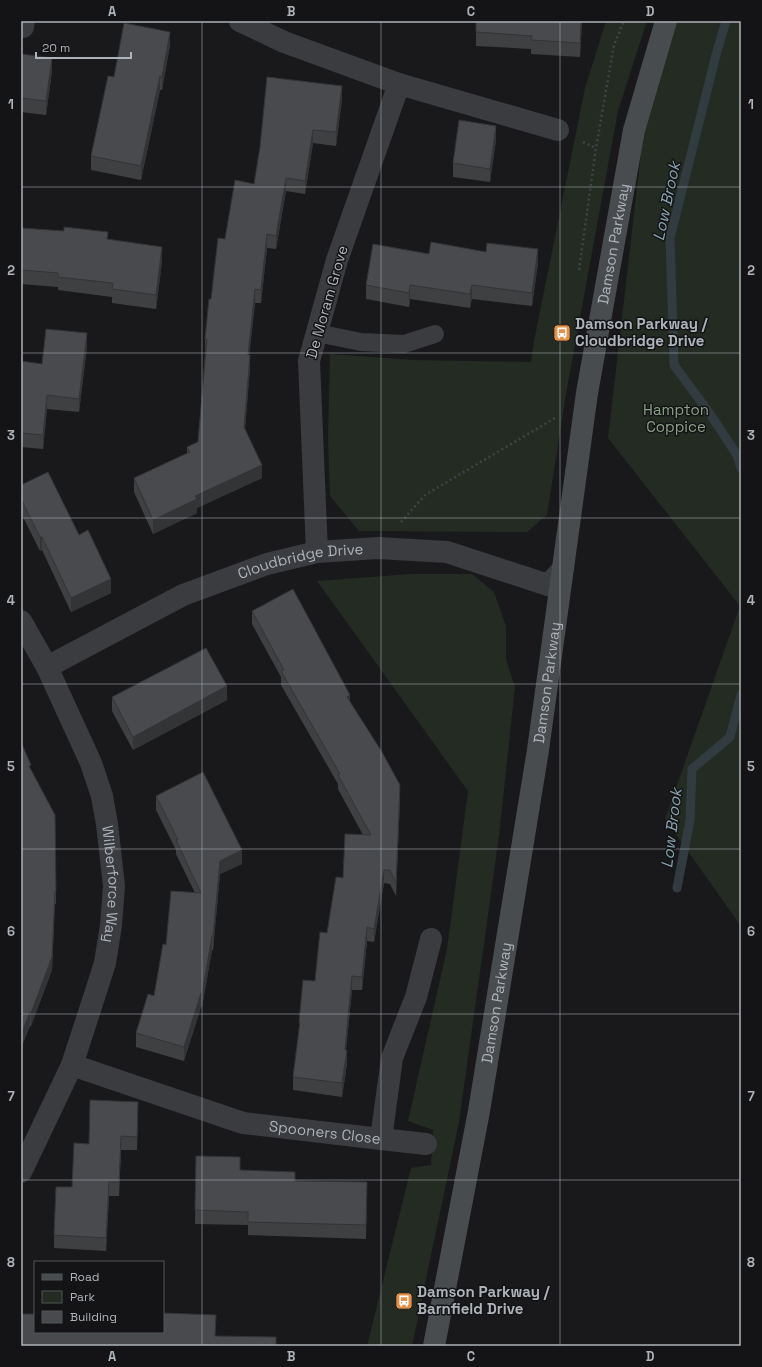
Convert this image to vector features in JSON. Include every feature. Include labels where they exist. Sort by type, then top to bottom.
[{"type":"street","points":[[240,21],[284,42],[399,84],[558,130]]},
{"type":"street","name":"Damson Parkway","points":[[434,1346],[479,1111],[538,750],[587,393],[634,130],[666,21]]},
{"type":"street","name":"De Moram Grove","points":[[317,552],[309,361],[337,260],[399,84]]},
{"type":"street","name":"Cloudbridge Drive","points":[[47,667],[183,594],[267,564],[317,552],[378,548],[447,552],[548,585],[563,569]]},
{"type":"street","name":"Wilberforce Way","points":[[21,621],[47,667],[91,763],[102,796],[107,824],[114,886],[111,925],[105,963],[72,1065],[21,1172]]},
{"type":"street","name":"Spooners Close","points":[[72,1065],[243,1123],[381,1139],[392,1058],[416,997],[431,940]]},
{"type":"street","points":[[381,1139],[426,1144]]},
{"type":"lane","points":[[317,333],[362,342],[404,344],[435,334]]},
{"type":"path","points":[[378,548],[425,495],[558,416],[587,393]]},
{"type":"green space","points":[[606,21],[647,21],[618,111],[566,394],[547,515],[527,532],[359,531],[330,496],[328,439],[330,354],[413,360],[531,362],[585,88]]},
{"type":"green space","name":"Hampton Coppice","points":[[675,21],[741,21],[741,926],[665,819],[740,606],[608,438],[643,136]]},
{"type":"green space","points":[[411,574],[472,574],[494,592],[506,626],[506,659],[515,687],[499,836],[459,1122],[412,1346],[367,1346],[411,1168],[431,1165],[433,1130],[408,1121],[447,949],[468,791],[317,581]]},
{"type":"building","points":[[476,21],[581,21],[580,43],[531,40],[532,36],[476,32]]},
{"type":"building","points":[[124,23],[170,32],[162,77],[160,76],[141,166],[91,156],[108,76],[114,77]]},
{"type":"building","points":[[21,54],[52,58],[46,101],[21,98]]},
{"type":"building","points":[[267,77],[342,86],[336,132],[313,130],[305,181],[286,178],[276,236],[267,234],[261,290],[255,289],[248,355],[250,355],[244,427],[262,465],[195,496],[197,499],[153,520],[134,478],[190,452],[187,447],[198,442],[207,339],[205,339],[218,238],[225,239],[235,180],[254,184],[260,147]]},
{"type":"building","points":[[459,120],[496,126],[490,169],[453,163]]},
{"type":"building","points":[[64,227],[108,232],[107,239],[162,247],[156,295],[112,289],[113,283],[58,277],[58,273],[21,270],[21,228],[64,231]]},
{"type":"building","points":[[431,242],[486,252],[487,243],[538,249],[532,293],[472,285],[470,294],[410,285],[409,293],[366,285],[373,244],[429,254]]},
{"type":"building","points":[[46,329],[87,333],[79,399],[47,395],[43,435],[21,433],[21,361],[42,364]]},
{"type":"building","points":[[48,472],[79,535],[88,530],[111,579],[71,598],[42,537],[40,537],[21,499],[21,485]]},
{"type":"building","points":[[293,589],[350,695],[347,697],[382,752],[400,785],[396,883],[390,870],[384,870],[374,929],[367,927],[362,977],[352,976],[345,1050],[347,1050],[342,1083],[293,1077],[300,1022],[303,980],[315,981],[320,932],[327,933],[336,877],[343,878],[345,834],[371,835],[338,775],[340,774],[281,671],[284,670],[252,611]]},
{"type":"building","points":[[206,648],[227,686],[133,737],[112,697]]},
{"type":"building","points":[[21,742],[31,765],[29,766],[55,815],[56,891],[52,957],[21,1035]]},
{"type":"building","points":[[203,772],[242,850],[220,861],[213,936],[202,994],[201,993],[184,1047],[136,1033],[148,994],[154,996],[163,944],[166,945],[171,891],[201,893],[176,840],[178,840],[156,796]]},
{"type":"building","points":[[90,1100],[138,1102],[137,1137],[121,1136],[119,1182],[109,1182],[106,1238],[54,1235],[56,1187],[72,1187],[74,1143],[89,1144]]},
{"type":"building","points":[[196,1156],[240,1157],[240,1170],[295,1172],[295,1181],[367,1182],[366,1225],[248,1222],[248,1212],[195,1210]]},
{"type":"building","points":[[164,1313],[216,1315],[215,1336],[276,1337],[276,1346],[21,1346],[21,1314],[34,1314],[34,1333],[164,1333]]},
{"type":"waterway","name":"Low Brook","points":[[726,21],[717,51],[670,238],[674,365],[710,414],[737,455],[741,468]]},
{"type":"waterway","name":"Low Brook","points":[[677,888],[690,820],[692,769],[730,737],[741,695]]},
{"type":"place","name":"Damson Parkway / Cloudbridge Drive","points":[[562,333]]},
{"type":"place","name":"Damson Parkway / Barnfield Drive","points":[[404,1301]]}]
